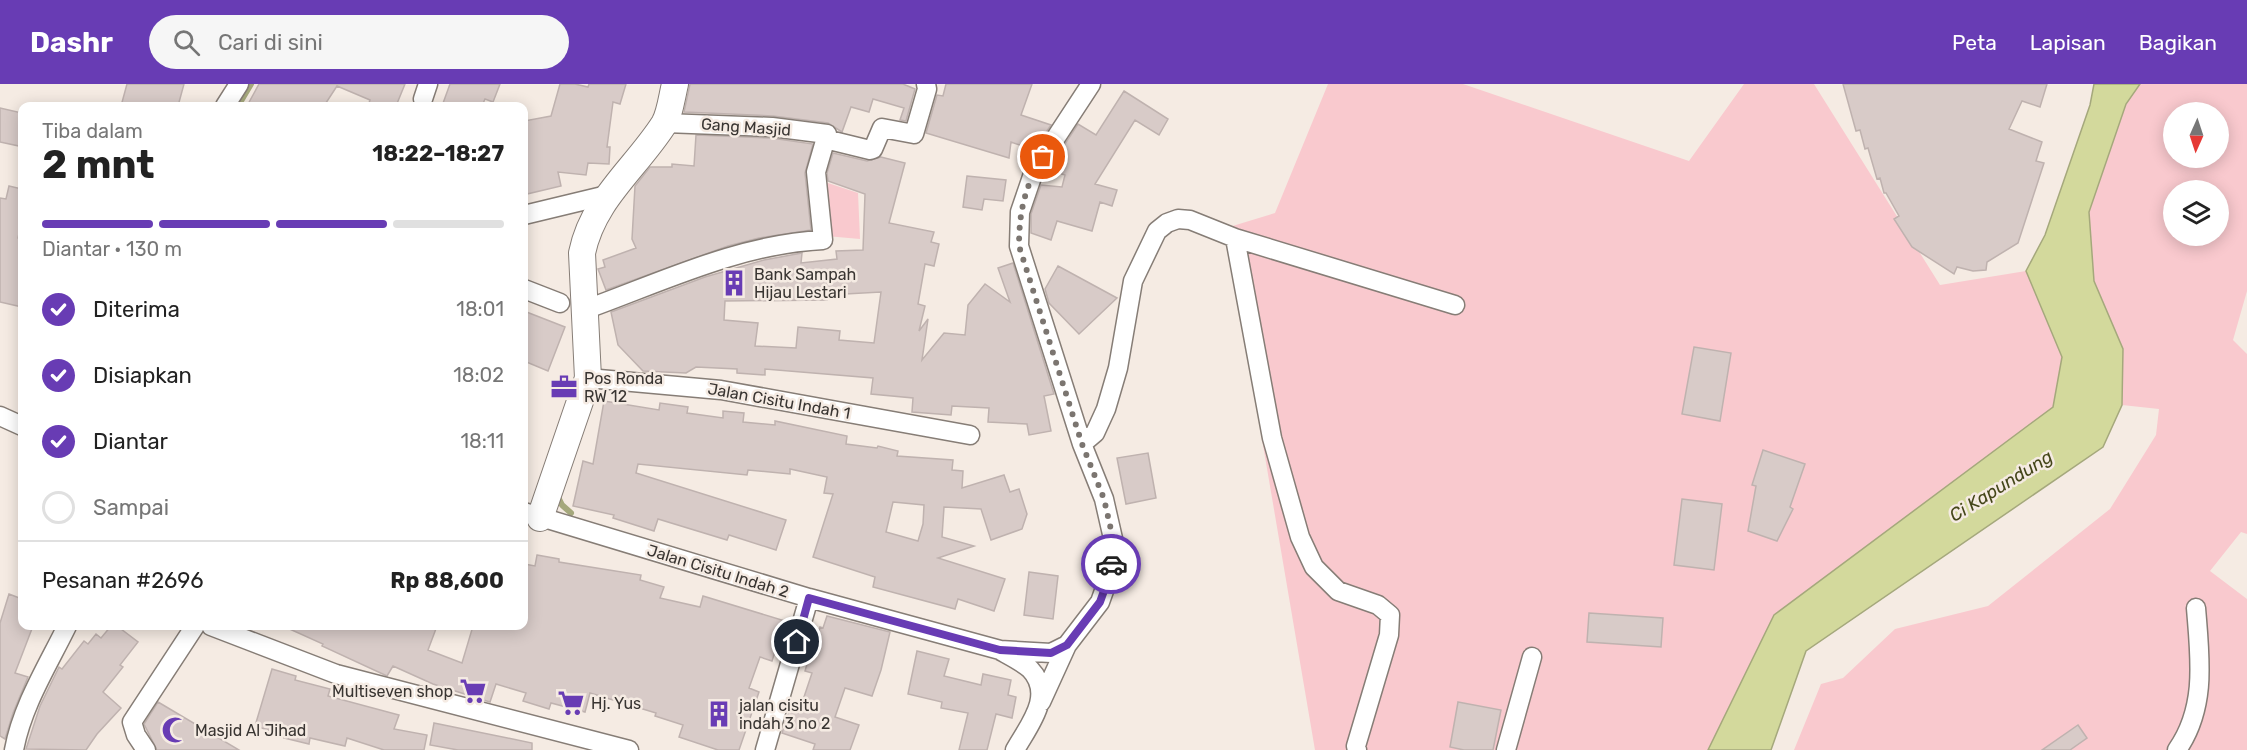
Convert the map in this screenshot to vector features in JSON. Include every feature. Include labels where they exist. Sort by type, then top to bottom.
[{"type":"street","points":[[228,102],[239,84]]},
{"type":"street","points":[[532,515],[588,378],[584,310],[584,246],[591,225],[607,195],[665,123],[675,84]]},
{"type":"street","name":"Gang Masjid","points":[[665,123],[772,127],[826,136],[870,150],[873,149],[882,128],[914,134],[927,89],[926,84]]},
{"type":"street","points":[[1015,750],[1041,702],[1067,645],[1100,602],[1110,574],[1114,543],[1104,499],[1082,444],[1019,246],[1020,212],[1034,171],[1091,84]]},
{"type":"street","points":[[584,310],[739,253],[767,246],[823,240],[816,172],[826,136]]},
{"type":"street","points":[[528,214],[607,195]]},
{"type":"street","points":[[1082,444],[1095,433],[1106,409],[1118,368],[1133,281],[1157,231],[1167,223],[1178,219],[1190,220],[1235,238],[1455,305]]},
{"type":"street","points":[[1235,238],[1272,438],[1300,537],[1314,567],[1338,591],[1378,605],[1390,615],[1389,635],[1356,746],[1357,750]]},
{"type":"street","points":[[528,291],[560,303]]},
{"type":"street","name":"Jalan Cisitu Indah 1","points":[[588,378],[721,390],[970,435]]},
{"type":"street","points":[[0,416],[18,424]]},
{"type":"street","name":"Jalan Cisitu Indah 2","points":[[532,515],[809,598],[1000,650]]},
{"type":"street","points":[[765,750],[809,598]]},
{"type":"street","points":[[2177,750],[2196,712],[2200,657],[2196,608]]},
{"type":"street","points":[[14,750],[23,716],[65,630]]},
{"type":"street","points":[[146,750],[136,735],[132,722],[192,630]]},
{"type":"street","points":[[221,630],[336,674],[629,750]]},
{"type":"street","points":[[1000,650],[1051,653],[1067,645]]},
{"type":"street","points":[[1000,650],[1030,669],[1041,686],[1041,702]]},
{"type":"street","points":[[1506,750],[1532,657]]},
{"type":"shaded area","points":[[1328,84],[1463,84],[1689,161],[1744,84],[1814,84],[1940,285],[2026,271],[2062,357],[2054,407],[1774,615],[1708,750],[1315,750],[1226,228],[1275,213]]},
{"type":"shaded area","points":[[2140,84],[2247,84],[2247,291],[2233,340],[2247,354],[2247,534],[2241,532],[2210,571],[2247,599],[2247,750],[1794,750],[1821,684],[1843,678],[1895,629],[1988,606],[2110,509],[2156,435],[2159,409],[2122,405],[2123,349],[2094,281],[2089,212],[2126,104]]},
{"type":"shaded area","points":[[819,180],[858,193],[860,239],[826,236]]},
{"type":"water","name":"Ci Kapundung","points":[[2094,84],[2140,84],[2126,104],[2089,212],[2094,281],[2123,349],[2122,405],[2103,447],[1806,651],[1771,750],[1708,750],[1774,615],[2053,407],[2062,357],[2026,271],[2045,235],[2090,105]]},
{"type":"building","points":[[127,84],[184,84],[179,102],[122,102]]},
{"type":"building","points":[[259,84],[405,84],[398,102],[369,102],[370,100],[337,86],[327,102],[249,102]]},
{"type":"building","points":[[450,84],[500,84],[493,102],[485,99],[484,102],[443,102]]},
{"type":"building","points":[[560,84],[588,87],[589,84],[626,84],[620,104],[613,102],[607,147],[610,147],[609,164],[588,163],[586,175],[558,172],[561,186],[528,194],[528,120],[551,116]]},
{"type":"building","points":[[690,84],[903,84],[915,89],[906,121],[900,120],[904,108],[873,99],[869,112],[851,107],[842,132],[828,123],[773,116],[684,112]]},
{"type":"building","points":[[946,84],[1032,84],[1021,115],[1051,125],[1034,150],[1011,142],[1009,158],[926,133],[937,95],[943,96]]},
{"type":"building","points":[[1843,84],[2047,84],[2040,107],[2022,101],[2009,129],[2042,142],[2036,161],[2044,163],[2018,243],[1987,262],[1986,270],[1973,271],[1957,267],[1954,274],[1912,247],[1894,219],[1899,216],[1884,193],[1880,178],[1877,179],[1860,130],[1856,131]]},
{"type":"building","points":[[1124,91],[1168,119],[1159,135],[1135,120],[1095,184],[1117,190],[1112,206],[1100,202],[1092,231],[1057,221],[1051,240],[1031,233],[1031,214],[1041,185],[1062,187],[1065,175],[1048,170],[1078,124],[1096,135]]},
{"type":"building","points":[[0,108],[18,112],[18,146],[0,142]]},
{"type":"building","points":[[696,135],[771,138],[813,144],[805,173],[811,230],[759,238],[728,246],[606,290],[598,269],[605,267],[603,260],[636,248],[632,239],[635,186],[650,167],[672,167],[672,164],[694,166]]},
{"type":"building","points":[[833,153],[867,161],[881,157],[905,163],[889,223],[934,232],[931,242],[939,244],[934,266],[925,264],[918,304],[925,306],[919,331],[928,319],[922,360],[944,333],[965,335],[968,305],[985,284],[1010,302],[998,268],[1013,263],[1054,394],[1044,396],[1051,431],[1029,435],[1027,424],[988,422],[989,408],[952,406],[951,415],[912,412],[913,398],[871,394],[873,378],[765,369],[765,375],[737,373],[737,369],[696,367],[686,373],[643,371],[618,345],[611,312],[705,277],[764,260],[802,253],[801,263],[837,259],[836,251],[863,250],[865,194],[828,181],[827,173]],"holes":[[[881,292],[874,343],[839,340],[840,331],[798,327],[796,348],[755,346],[758,323],[724,320],[725,301],[827,300],[827,295]]]},
{"type":"building","points":[[967,176],[1006,180],[1003,201],[984,199],[982,210],[963,207]]},
{"type":"building","points":[[9,186],[18,188],[18,306],[0,302],[0,198],[6,199]]},
{"type":"building","points":[[1058,266],[1117,298],[1079,334],[1049,303],[1045,289]]},
{"type":"building","points":[[528,313],[565,327],[548,371],[528,363]]},
{"type":"building","points":[[1694,347],[1731,353],[1720,421],[1682,414]]},
{"type":"building","points":[[604,401],[659,410],[660,403],[688,407],[687,413],[723,418],[723,411],[744,413],[743,422],[775,425],[775,421],[847,436],[846,444],[877,448],[878,446],[898,451],[897,456],[953,460],[952,470],[963,471],[962,488],[1004,475],[1010,492],[1019,489],[1027,514],[1022,529],[991,540],[981,509],[944,507],[942,537],[974,546],[938,558],[1005,579],[994,611],[958,599],[955,609],[873,587],[875,577],[813,557],[833,494],[824,493],[827,477],[790,469],[790,474],[748,470],[747,475],[638,464],[636,473],[786,520],[776,550],[729,535],[727,540],[658,519],[654,531],[613,518],[614,515],[573,506],[583,461],[593,464]],"holes":[[[893,502],[924,505],[923,524],[918,541],[886,532]]]},
{"type":"building","points":[[1763,450],[1805,464],[1790,507],[1793,509],[1777,541],[1748,531],[1756,486],[1752,485]]},
{"type":"building","points":[[1148,453],[1156,498],[1126,504],[1117,458]]},
{"type":"building","points":[[1682,499],[1722,504],[1714,570],[1674,565]]},
{"type":"building","points":[[537,555],[559,559],[559,562],[641,575],[640,580],[664,587],[660,598],[700,607],[703,596],[785,621],[772,661],[760,657],[749,688],[759,692],[739,750],[718,750],[679,737],[683,725],[655,716],[656,713],[590,693],[585,712],[551,703],[549,709],[523,701],[526,693],[496,684],[490,702],[433,684],[393,666],[387,676],[292,630],[436,630],[428,650],[462,663],[472,630],[528,630],[528,565],[535,566]]},
{"type":"building","points":[[1029,572],[1058,576],[1053,619],[1024,615]]},
{"type":"building","points":[[9,594],[18,597],[18,630],[31,630],[15,673],[28,677],[5,739],[0,736],[0,623]]},
{"type":"building","points":[[1589,613],[1663,618],[1661,647],[1587,642]]},
{"type":"building","points":[[827,616],[890,632],[872,696],[845,688],[835,717],[859,725],[850,750],[813,750],[815,744],[782,733],[792,703],[801,706],[812,673],[805,671],[810,654],[813,655],[820,627],[823,628]]},
{"type":"building","points":[[108,630],[122,630],[138,642],[120,665],[123,667],[103,692],[121,708],[86,750],[26,749],[40,706],[59,667],[62,669],[84,641],[88,644],[96,634],[101,638]]},
{"type":"building","points":[[917,651],[949,659],[944,676],[981,685],[983,674],[1011,680],[1008,695],[1016,697],[1012,718],[996,714],[987,750],[959,750],[968,713],[941,708],[942,702],[908,694]]},
{"type":"building","points":[[272,669],[296,676],[295,680],[330,689],[328,696],[399,715],[394,729],[427,735],[424,750],[384,750],[347,738],[345,746],[310,738],[309,744],[284,738],[285,735],[255,726]]},
{"type":"building","name":"Masjid Al Jihad","points":[[158,702],[239,750],[157,750],[144,724]]},
{"type":"building","points":[[1458,702],[1501,710],[1493,750],[1464,750],[1450,747]]},
{"type":"building","points":[[434,723],[532,743],[532,750],[458,750],[430,745]]},
{"type":"building","points":[[2078,725],[2087,738],[2070,750],[2042,750]]},
{"type":"waterway","points":[[240,102],[251,84]]},
{"type":"waterway","points":[[557,495],[562,505],[571,513]]},
{"type":"way so far","points":[[1043,157],[1034,171],[1020,212],[1019,246],[1082,444],[1104,499],[1114,543],[1111,564]]},
{"type":"place","name":"Bank Sampah Hijau Lestari","points":[[734,283]]},
{"type":"place","name":"Pos Ronda RW 12","points":[[564,387]]},
{"type":"place","name":"Multiseven shop","points":[[473,691]]},
{"type":"place","name":"Hj. Yus","points":[[571,703]]},
{"type":"place","name":"jalan cisitu indah 3 no 2","points":[[719,714]]},
{"type":"place","name":"Masjid Al Jihad","points":[[175,730]]},
{"type":"route","points":[[797,642],[809,598],[1000,650],[1051,653],[1067,645],[1100,602],[1110,574],[1111,564]]}]
